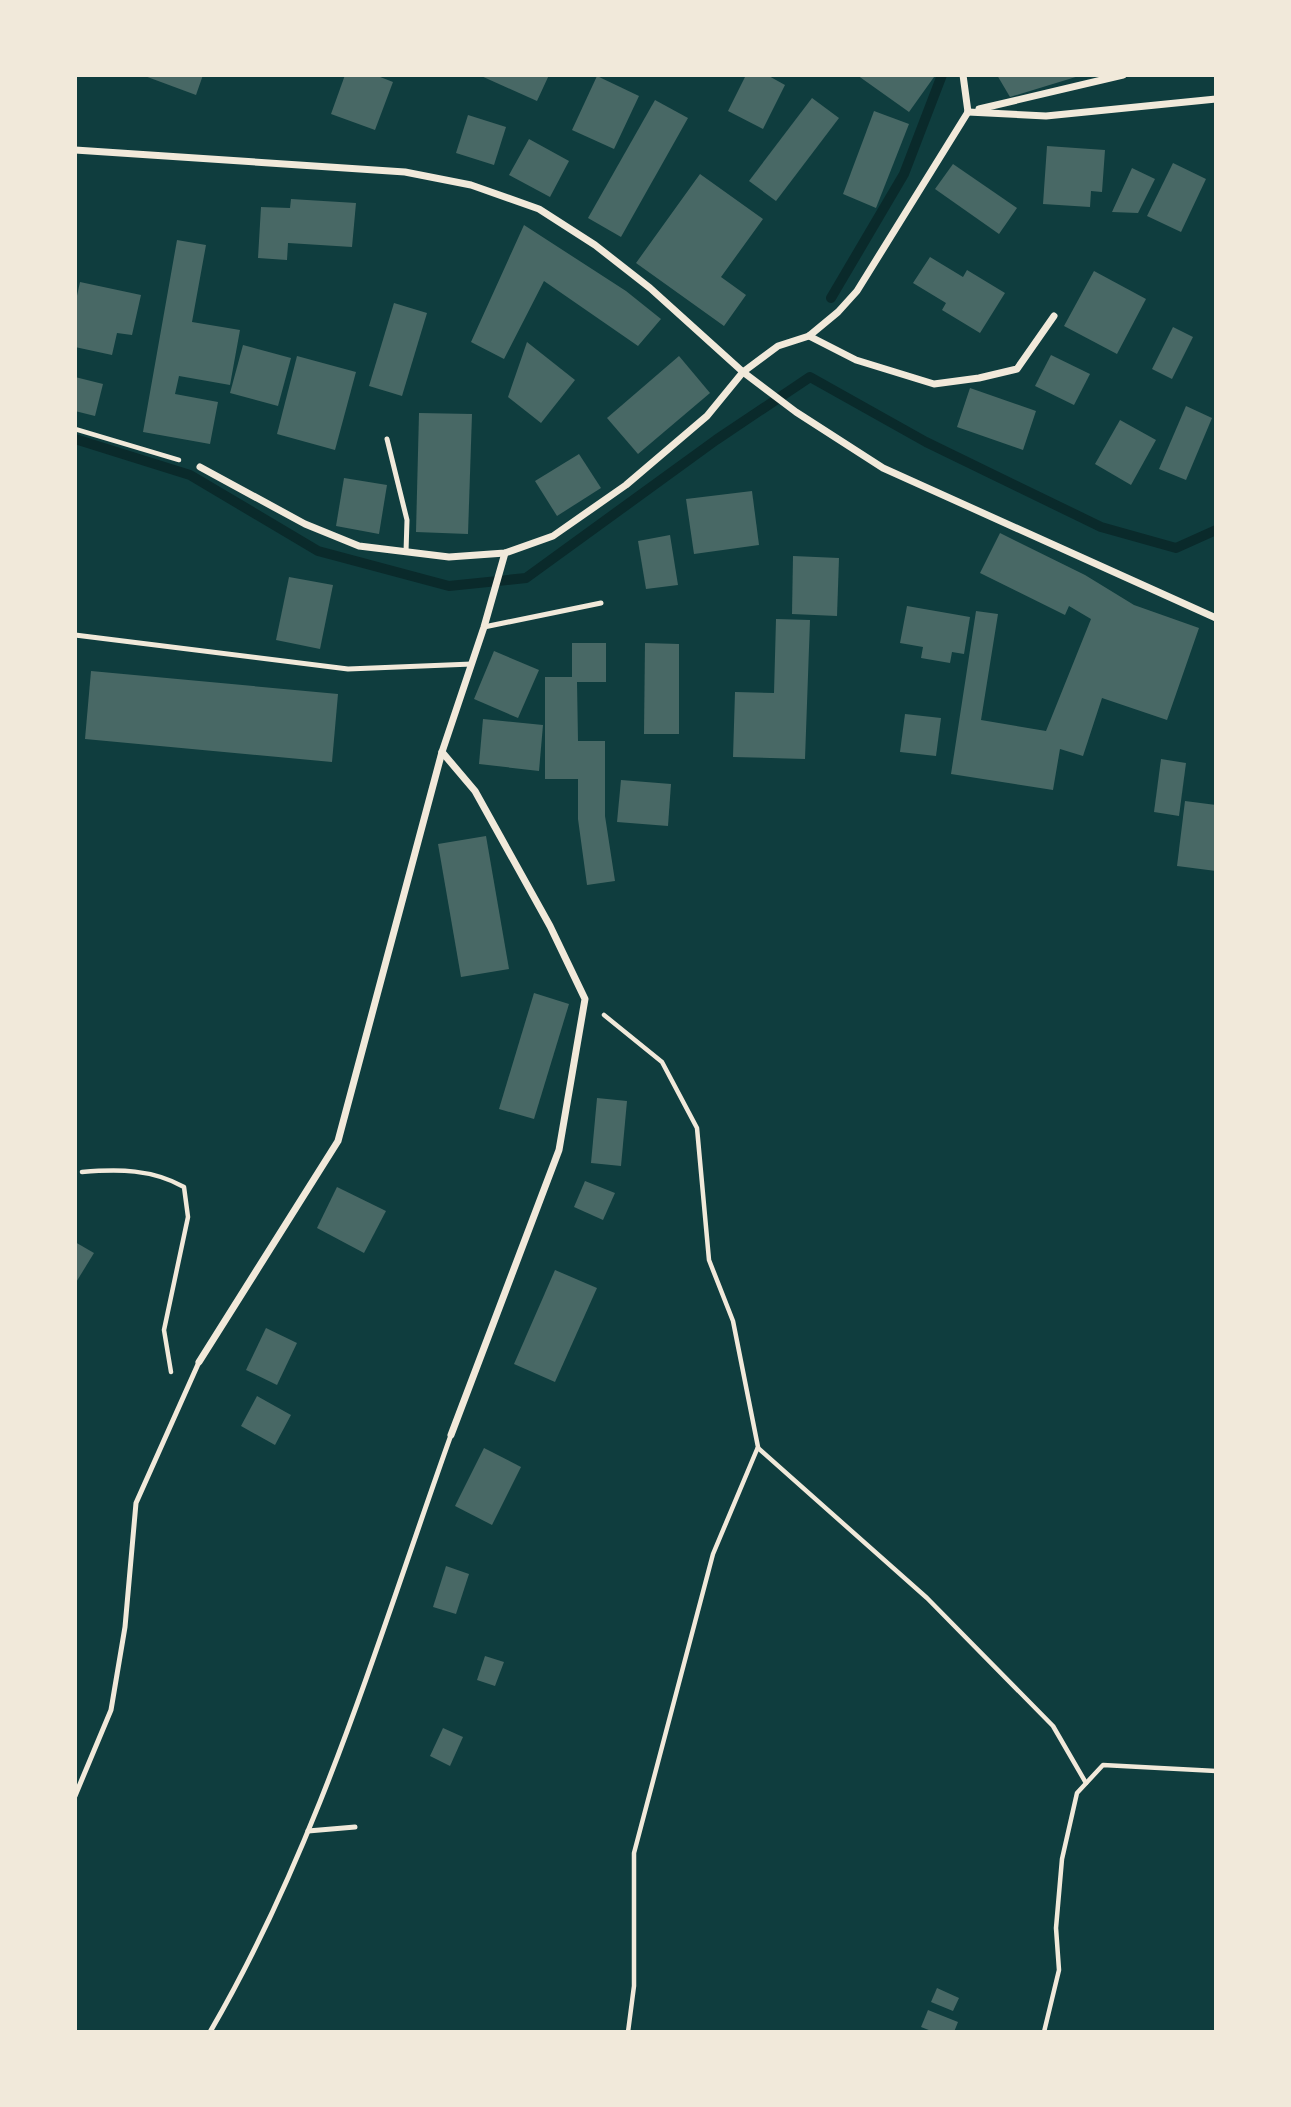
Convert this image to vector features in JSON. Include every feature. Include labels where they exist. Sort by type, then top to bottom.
[{"type":"street","points":[[200,467],[305,524],[348,542],[449,558],[505,553],[553,536],[626,485],[707,416],[743,372],[778,345],[809,336],[838,312],[857,291],[968,112],[963,75]]},
{"type":"street","points":[[968,112],[1123,75]]},
{"type":"street","points":[[968,112],[1046,116],[1216,99]]},
{"type":"street","points":[[75,150],[405,172],[471,185],[539,209],[595,245],[649,288],[766,390],[883,468],[1216,618]]},
{"type":"street","points":[[809,336],[856,360],[934,384],[1017,369],[1054,316]]},
{"type":"street","points":[[199,1362],[338,1141],[442,752],[484,627],[505,553]]},
{"type":"street","points":[[442,752],[475,791],[550,926],[585,999],[559,1150],[451,1435]]},
{"type":"lane","points":[[387,439],[407,520],[406,552]]},
{"type":"lane","points":[[484,627],[601,603]]},
{"type":"lane","points":[[75,635],[348,670],[472,664]]},
{"type":"lane","points":[[75,1796],[111,1710],[125,1627],[135,1503],[199,1362]]},
{"type":"lane","points":[[210,2032],[244,1974],[308,1831],[451,1435]]},
{"type":"lane","points":[[308,1831],[355,1827]]},
{"type":"path","points":[[75,429],[200,467]]},
{"type":"path","points":[[585,999],[662,1062],[697,1128],[709,1260],[733,1321],[758,1447],[713,1554],[634,1853],[634,1986],[628,2032]]},
{"type":"path","points":[[82,1172],[122,1169],[166,1177],[184,1187],[188,1217],[163,1330],[171,1373]]},
{"type":"path","points":[[758,1447],[926,1598],[1053,1726],[1086,1783]]},
{"type":"path","points":[[1044,2032],[1059,1970],[1056,1928],[1062,1859],[1077,1793],[1103,1766],[1216,1771]]},
{"type":"building","points":[[142,75],[203,75],[196,95]]},
{"type":"building","points":[[345,75],[375,75],[393,82],[375,130],[331,114]]},
{"type":"building","points":[[479,75],[549,75],[537,101]]},
{"type":"building","points":[[746,75],[767,75],[785,85],[763,129],[728,111]]},
{"type":"building","points":[[857,75],[932,75],[934,77],[909,112]]},
{"type":"building","points":[[997,75],[1079,75],[1079,76],[1010,97]]},
{"type":"building","points":[[597,76],[639,96],[614,149],[572,130]]},
{"type":"building","points":[[812,98],[839,118],[776,201],[749,181]]},
{"type":"building","points":[[655,100],[688,118],[621,237],[588,218]]},
{"type":"building","points":[[874,111],[909,124],[876,208],[843,194]]},
{"type":"building","points":[[468,115],[506,127],[494,165],[456,153]]},
{"type":"building","points":[[529,139],[569,161],[550,197],[509,175]]},
{"type":"building","points":[[1047,146],[1105,150],[1102,192],[1091,191],[1090,207],[1043,204]]},
{"type":"building","points":[[1173,163],[1206,179],[1181,232],[1147,216]]},
{"type":"building","points":[[953,164],[1017,208],[999,234],[935,189]]},
{"type":"building","points":[[1132,168],[1155,179],[1138,213],[1112,212]]},
{"type":"building","points":[[700,174],[763,219],[721,277],[746,295],[724,326],[636,263]]},
{"type":"building","points":[[291,199],[356,203],[352,247],[288,243],[287,260],[258,258],[261,207],[290,208]]},
{"type":"building","points":[[524,225],[626,291],[661,319],[638,346],[544,281],[504,359],[471,342]]},
{"type":"building","points":[[177,240],[206,245],[192,322],[240,330],[230,385],[179,376],[175,394],[218,402],[210,444],[143,432]]},
{"type":"building","points":[[930,257],[963,277],[967,270],[1005,293],[980,333],[942,310],[946,303],[913,283]]},
{"type":"building","points":[[1094,271],[1146,299],[1117,354],[1064,326]]},
{"type":"building","points":[[80,282],[141,295],[132,335],[117,333],[112,355],[75,347],[75,305]]},
{"type":"building","points":[[394,303],[427,313],[402,396],[369,386]]},
{"type":"building","points":[[1173,327],[1193,337],[1172,379],[1152,369]]},
{"type":"building","points":[[527,342],[575,380],[541,423],[508,397]]},
{"type":"building","points":[[243,345],[291,358],[278,406],[230,393]]},
{"type":"building","points":[[1051,355],[1090,374],[1074,405],[1035,386]]},
{"type":"building","points":[[297,356],[356,372],[335,450],[277,434]]},
{"type":"building","points":[[679,356],[710,393],[638,454],[607,418]]},
{"type":"building","points":[[75,377],[103,384],[95,416],[75,411]]},
{"type":"building","points":[[970,388],[1036,411],[1023,450],[957,427]]},
{"type":"building","points":[[1186,406],[1212,418],[1186,480],[1159,469]]},
{"type":"building","points":[[419,413],[472,414],[468,534],[416,532]]},
{"type":"building","points":[[1120,420],[1156,440],[1131,485],[1095,464]]},
{"type":"building","points":[[579,454],[601,488],[557,516],[535,481]]},
{"type":"building","points":[[344,478],[387,485],[379,534],[336,526]]},
{"type":"building","points":[[752,491],[759,545],[694,554],[686,499]]},
{"type":"building","points":[[1000,533],[1085,575],[1134,605],[1199,628],[1167,720],[1102,698],[1083,756],[1060,749],[1053,790],[951,774],[976,611],[998,614],[981,720],[1046,731],[1091,619],[1069,606],[1065,615],[980,573]]},
{"type":"building","points":[[670,535],[678,585],[646,589],[638,541]]},
{"type":"building","points":[[793,556],[839,558],[837,616],[792,614]]},
{"type":"building","points":[[289,577],[333,585],[320,649],[276,640]]},
{"type":"building","points":[[907,606],[970,617],[964,654],[952,652],[950,663],[921,658],[923,647],[900,643]]},
{"type":"building","points":[[776,619],[810,620],[805,759],[733,757],[735,692],[774,693]]},
{"type":"building","points":[[572,643],[606,643],[606,682],[577,682],[578,741],[605,741],[605,816],[615,881],[587,885],[578,819],[578,779],[545,779],[545,677],[572,677]]},
{"type":"building","points":[[645,643],[679,644],[679,734],[644,734]]},
{"type":"building","points":[[494,651],[539,670],[518,718],[474,699]]},
{"type":"building","points":[[91,671],[338,694],[332,762],[85,739]]},
{"type":"building","points":[[905,714],[941,718],[936,756],[900,752]]},
{"type":"building","points":[[483,719],[543,725],[539,771],[479,764]]},
{"type":"building","points":[[1161,759],[1186,763],[1179,816],[1154,812]]},
{"type":"building","points":[[621,780],[671,784],[668,826],[617,822]]},
{"type":"building","points":[[1185,801],[1216,805],[1216,871],[1177,866]]},
{"type":"building","points":[[486,836],[509,969],[461,977],[438,844]]},
{"type":"building","points":[[534,993],[569,1004],[534,1119],[499,1109]]},
{"type":"building","points":[[597,1098],[627,1101],[621,1166],[591,1163]]},
{"type":"building","points":[[585,1181],[615,1193],[603,1220],[574,1207]]},
{"type":"building","points":[[337,1187],[386,1211],[364,1253],[317,1228]]},
{"type":"building","points":[[75,1242],[94,1253],[75,1284]]},
{"type":"building","points":[[555,1270],[597,1288],[555,1382],[514,1364]]},
{"type":"building","points":[[266,1328],[297,1343],[277,1385],[246,1370]]},
{"type":"building","points":[[257,1396],[291,1415],[275,1445],[241,1426]]},
{"type":"building","points":[[484,1448],[521,1467],[492,1525],[455,1506]]},
{"type":"building","points":[[446,1566],[469,1574],[456,1614],[433,1607]]},
{"type":"building","points":[[485,1656],[504,1662],[495,1686],[477,1680]]},
{"type":"building","points":[[443,1728],[463,1737],[450,1766],[430,1756]]},
{"type":"building","points":[[937,1988],[959,1998],[953,2011],[931,2002]]},
{"type":"building","points":[[928,2010],[958,2022],[954,2032],[934,2032],[921,2027]]},
{"type":"waterway","points":[[831,298],[904,174],[942,75]]},
{"type":"waterway","points":[[75,439],[190,475],[318,551],[449,586],[526,578],[716,440],[810,377],[926,442],[1101,527],[1176,548],[1216,530]]}]
